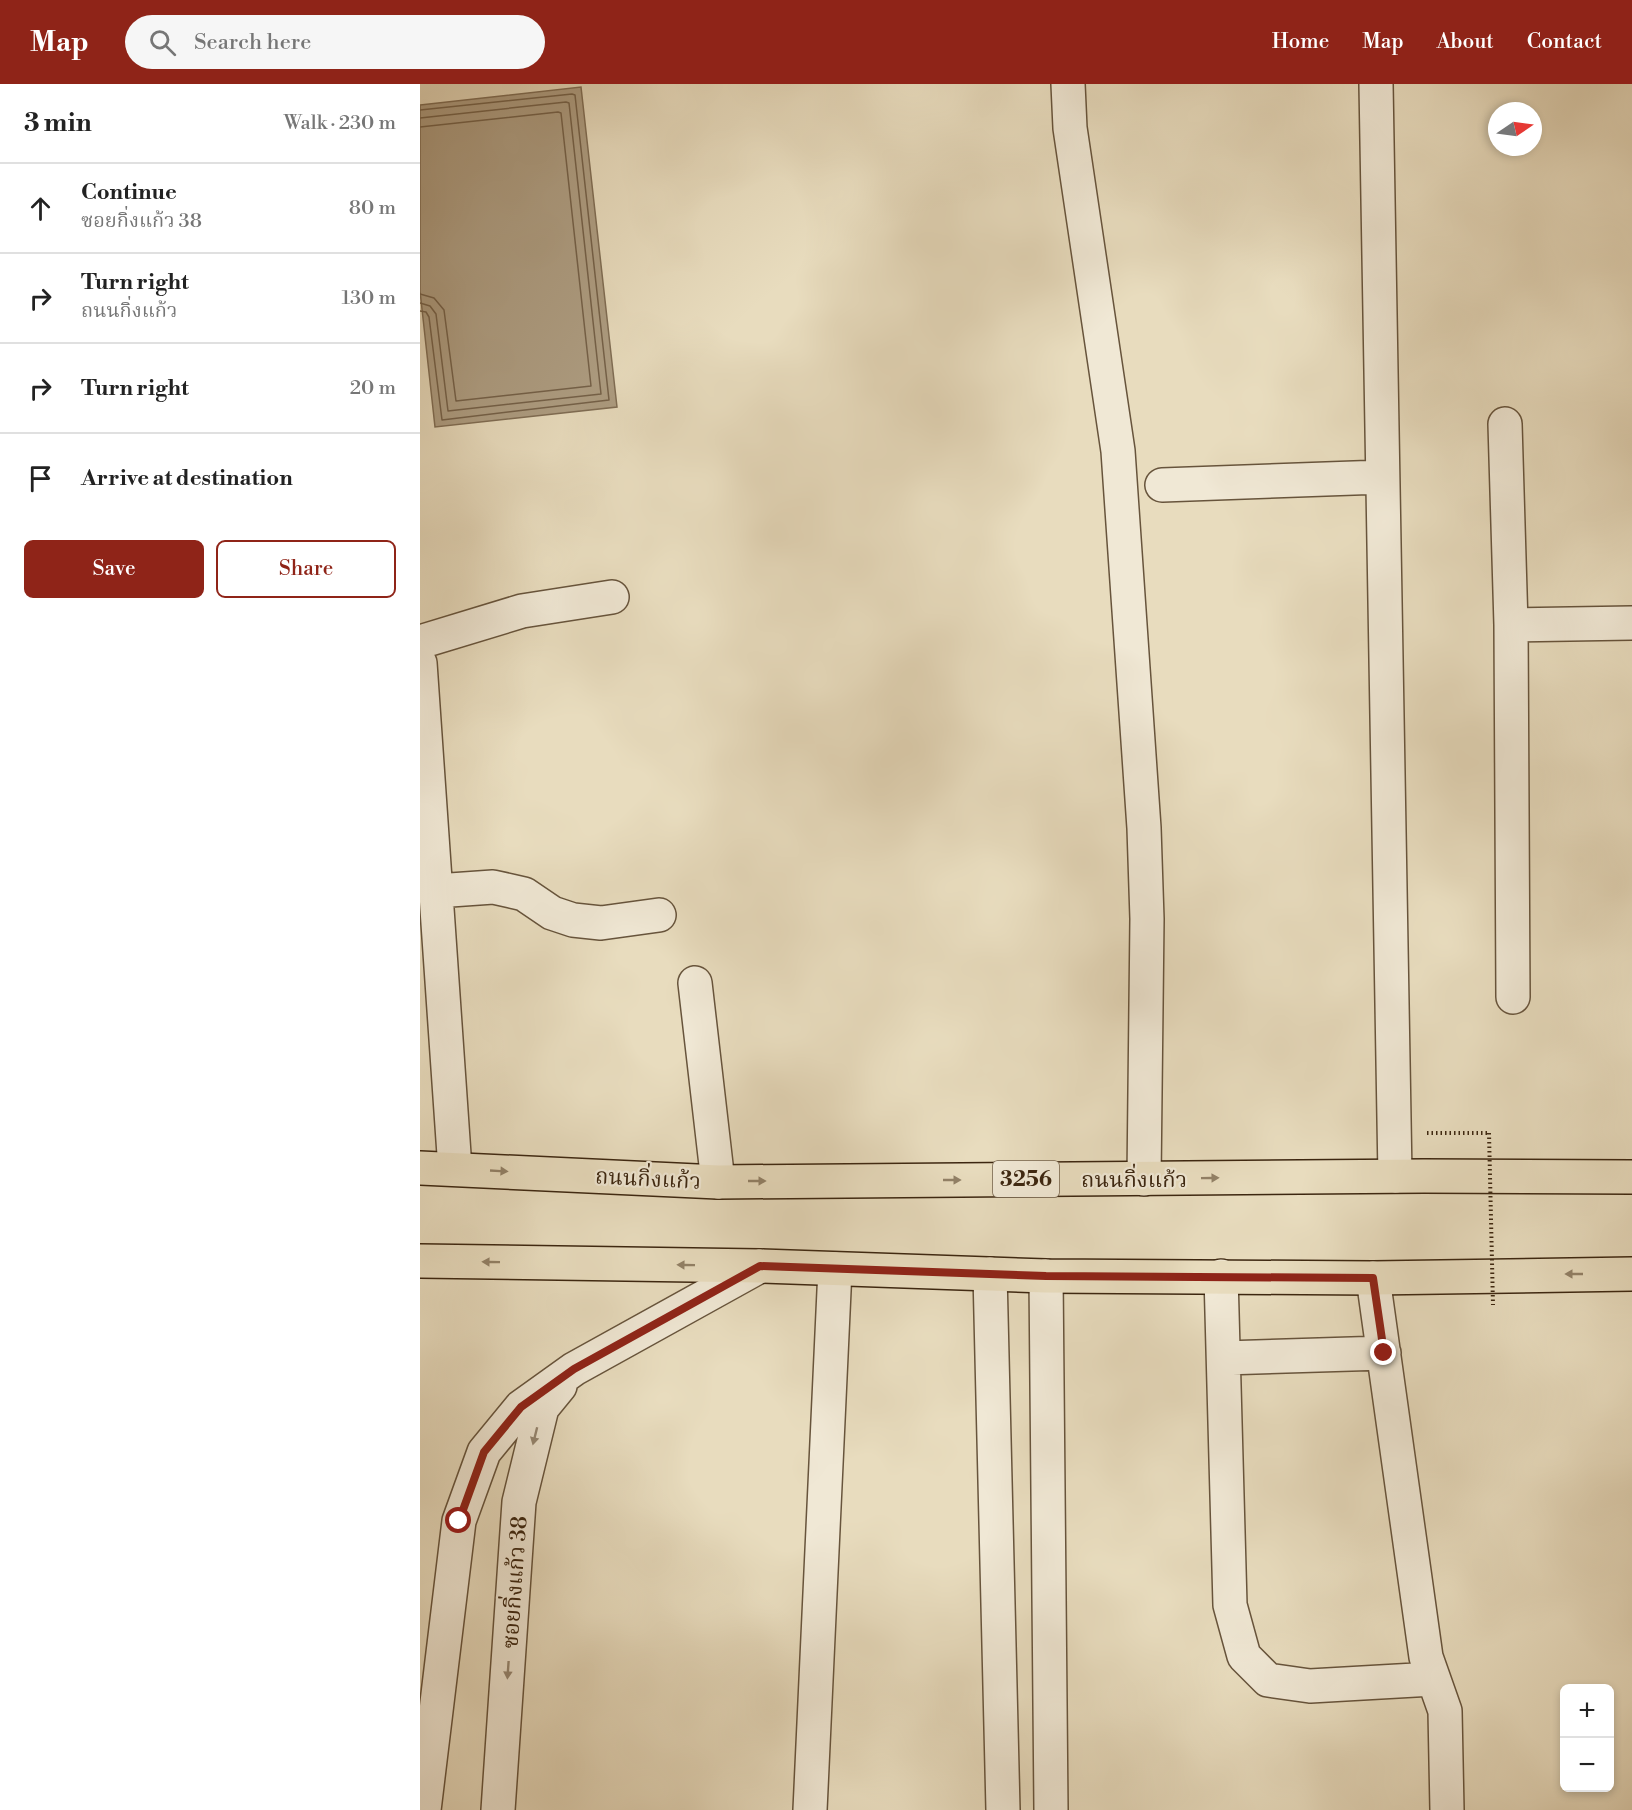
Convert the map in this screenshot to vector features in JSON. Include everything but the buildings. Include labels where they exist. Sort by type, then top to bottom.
[{"type":"main road","name":"ถนนกิ่งแก้ว","points":[[420,1168],[718,1182],[1395,1176],[1632,1178]]},
{"type":"main road","points":[[420,1261],[760,1266],[1046,1276],[1373,1278],[1632,1274]]},
{"type":"street","points":[[1068,84],[1070,128],[1118,451],[1144,817],[1147,919],[1144,1179]]},
{"type":"street","points":[[1376,84],[1395,1176]]},
{"type":"street","points":[[1505,424],[1511,625],[1513,997]]},
{"type":"street","points":[[1162,485],[1382,477]]},
{"type":"street","points":[[420,642],[522,611],[612,597]]},
{"type":"street","points":[[1511,625],[1632,624]]},
{"type":"street","points":[[420,663],[455,1169]]},
{"type":"street","points":[[436,891],[493,887],[524,894],[552,913],[573,920],[601,923],[660,915]]},
{"type":"street","points":[[695,983],[718,1182]]},
{"type":"street","name":"ซอยกิ่งแก้ว 38","points":[[424,1810],[459,1521],[484,1452],[521,1407],[574,1369],[760,1266]]},
{"type":"street","points":[[810,1810],[835,1269]]},
{"type":"street","points":[[990,1274],[1003,1810]]},
{"type":"street","points":[[1046,1276],[1052,1810]]},
{"type":"street","points":[[1221,1276],[1230,1605],[1244,1656],[1268,1680],[1310,1686],[1433,1679]]},
{"type":"street","points":[[1373,1278],[1426,1657],[1445,1711],[1447,1810]]},
{"type":"street","points":[[1224,1358],[1384,1353]]},
{"type":"street","name":"ซอยกิ่งแก้ว 38","points":[[498,1810],[519,1502],[542,1408],[574,1369]]},
{"type":"path","points":[[1489,1133],[1493,1305]]},
{"type":"water","points":[[581,87],[617,407],[435,427],[420,291],[420,105]]},
{"type":"route","points":[[459,1521],[484,1452],[521,1407],[574,1369],[760,1266],[1046,1276],[1373,1278],[1384,1353]]}]
